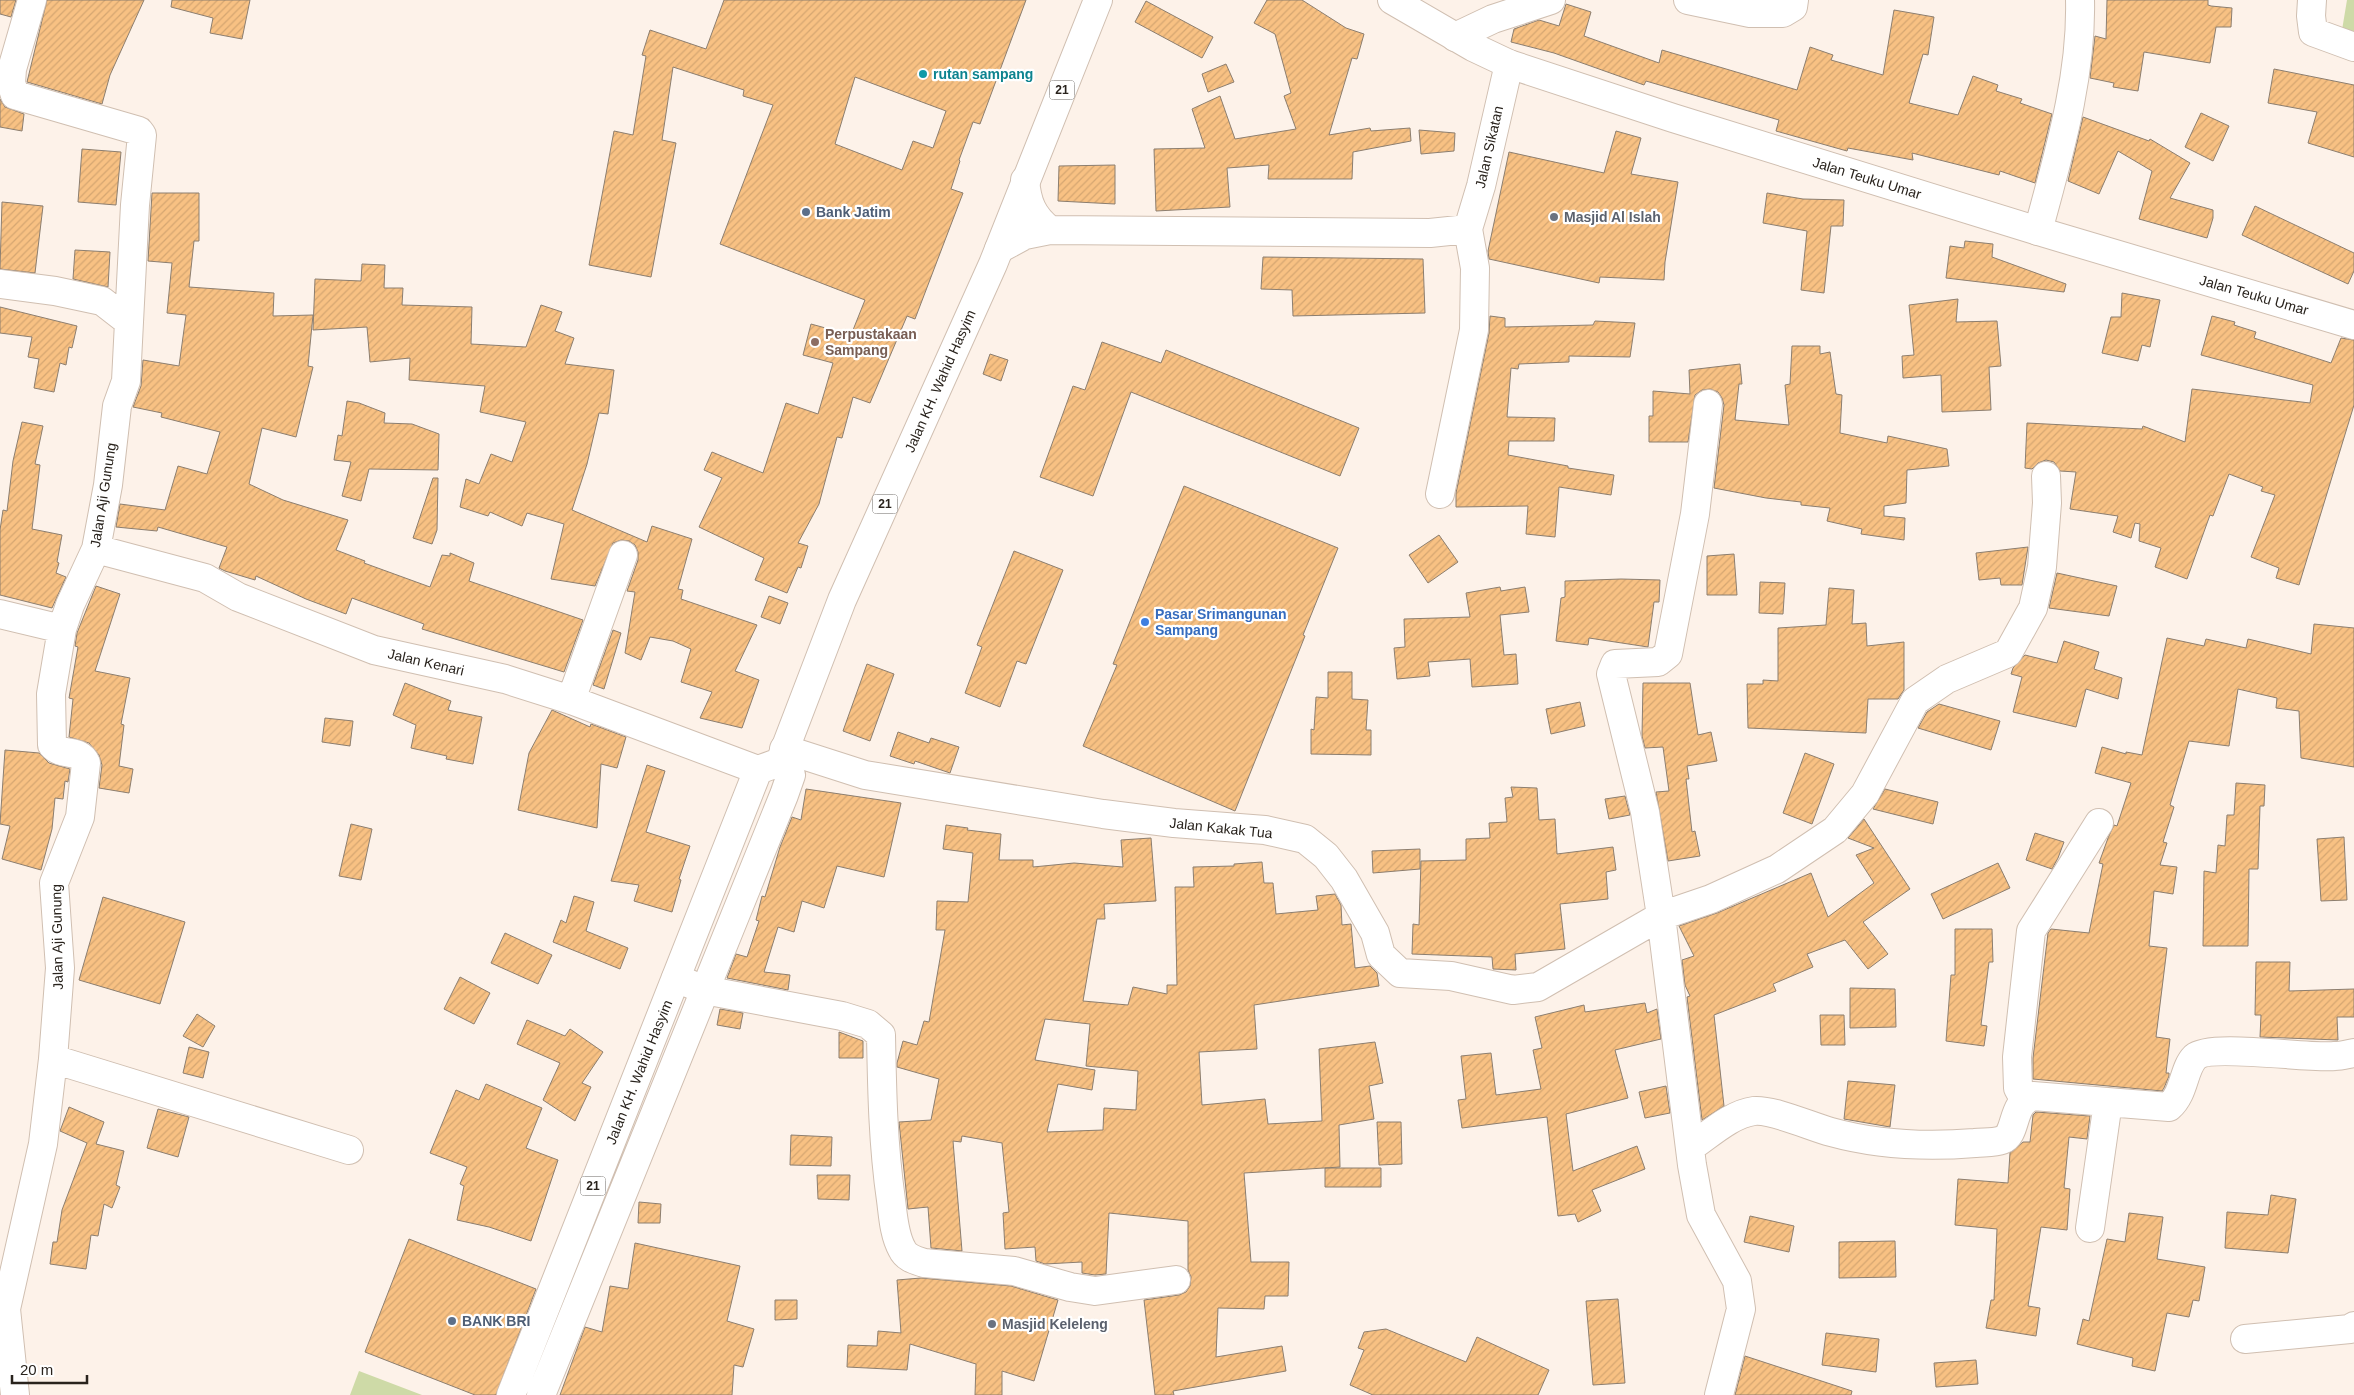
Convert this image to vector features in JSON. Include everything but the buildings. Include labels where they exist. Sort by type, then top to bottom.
[{"type":"main road","name":"Jalan Aji Gunung","points":[[15,1395],[6,1309],[20,1237],[42,1144],[53,1059],[60,968],[54,883],[80,817],[86,763],[84,757],[78,754],[63,753],[56,750],[52,745],[51,694],[62,629],[70,605],[96,549],[108,485],[117,406],[126,381],[134,205],[142,135],[139,130],[15,94],[11,83],[12,69],[32,0]]},
{"type":"main road","name":"Jalan KH. Wahid Hasyim","points":[[511,1395],[676,978],[774,760],[842,600],[998,249],[1098,0]]},
{"type":"main road","name":"Jalan Teuku Umar","points":[[1392,0],[1454,37],[1509,64],[1682,121],[2038,232],[2354,324]]},
{"type":"main road","points":[[1454,37],[1492,19],[1551,0]]},
{"type":"main road","points":[[1688,0],[1750,13],[1783,13],[1793,7],[1794,0]]},
{"type":"main road","points":[[2038,232],[2063,139],[2081,33],[2080,0]]},
{"type":"main road","points":[[2312,0],[2310,16],[2313,32],[2354,47]]},
{"type":"main road","name":"Jalan Sikatan","points":[[1468,229],[1481,186],[1509,64]]},
{"type":"main road","points":[[1025,180],[1027,200],[1032,213],[1050,230]]},
{"type":"main road","points":[[998,249],[1025,235],[1050,230],[1430,233],[1468,229],[1475,268],[1474,330],[1440,494]]},
{"type":"main road","points":[[0,284],[55,290],[102,301],[129,322]]},
{"type":"main road","points":[[1708,404],[1695,514],[1668,654],[1658,662],[1615,664],[1611,674],[1645,812],[1661,916],[1692,1165],[1701,1215],[1737,1280],[1741,1308],[1719,1395]]},
{"type":"main road","name":"Jalan Kakak Tua","points":[[774,760],[1103,814],[1174,824],[1265,830],[1305,839],[1326,856],[1344,879],[1375,933],[1381,955],[1400,973],[1451,976],[1513,990],[1538,987],[1661,916],[1711,899],[1777,869],[1835,830],[1865,794],[1915,701],[1947,679],[2008,653],[2033,608],[2042,567],[2047,503],[2046,476]]},
{"type":"main road","name":"Jalan Kenari","points":[[96,549],[205,578],[238,596],[374,650],[505,679],[774,760]]},
{"type":"main road","points":[[571,700],[623,555]]},
{"type":"main road","points":[[0,614],[62,629]]},
{"type":"main road","name":"21","points":[[541,1395],[791,775],[774,760]]},
{"type":"main road","points":[[2024,1099],[2018,1088],[2016,1071],[2032,931],[2099,823]]},
{"type":"main road","points":[[676,978],[704,990],[842,1016],[868,1024],[881,1035],[884,1149],[888,1185],[894,1221],[902,1249],[910,1259],[924,1263],[1014,1272],[1070,1288],[1095,1292],[1176,1280]]},
{"type":"main road","points":[[1691,1147],[1737,1116],[1755,1111],[1783,1117],[1833,1133],[1890,1143],[1948,1145],[2001,1140],[2009,1134],[2018,1107],[2024,1099],[2033,1096],[2170,1107],[2177,1100],[2192,1062],[2196,1056],[2204,1053],[2256,1052],[2334,1056],[2354,1053]]},
{"type":"main road","points":[[53,1059],[349,1150]]},
{"type":"main road","points":[[2090,1228],[2108,1102]]},
{"type":"main road","points":[[2244,1338],[2350,1329],[2354,1326]]},
{"type":"green space","points":[[2347,0],[2354,0],[2354,39],[2341,36]]},
{"type":"green space","points":[[359,1371],[422,1395],[350,1395]]},
{"type":"place","name":"rutan sampang","points":[[923,74]]},
{"type":"place","name":"Bank Jatim","points":[[806,212]]},
{"type":"place","name":"Masjid Al Islah","points":[[1554,217]]},
{"type":"place","name":"Perpustakaan Sampang","points":[[815,342]]},
{"type":"place","name":"Pasar Srimangunan Sampang","points":[[1145,622]]},
{"type":"place","name":"BANK BRI","points":[[452,1321]]},
{"type":"place","name":"Masjid Keleleng","points":[[992,1324]]}]
